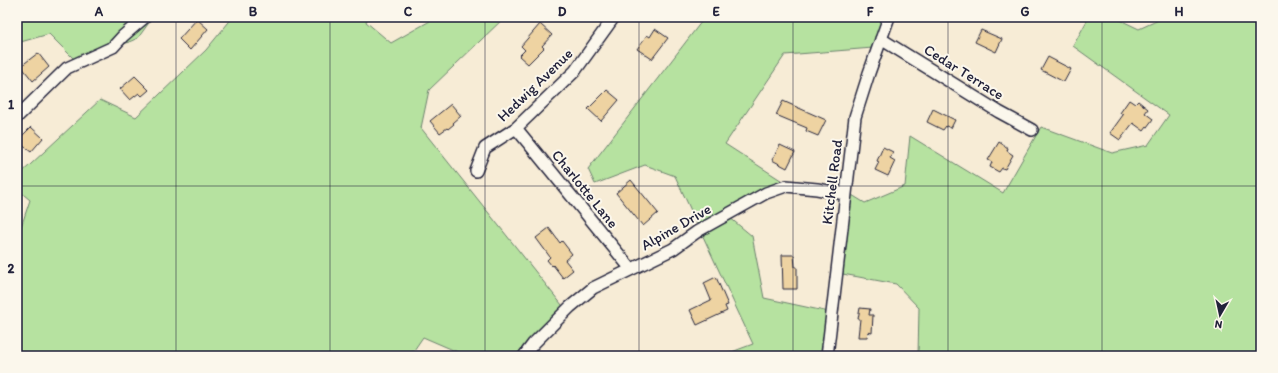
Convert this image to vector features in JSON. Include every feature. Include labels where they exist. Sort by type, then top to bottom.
[{"type":"street","points":[[17,117],[67,68],[113,47],[145,17]]},
{"type":"street","name":"Hedwig Avenue","points":[[476,171],[485,148],[516,128],[575,71],[614,17]]},
{"type":"street","name":"Kitchell Road","points":[[827,356],[855,117],[889,17]]},
{"type":"street","name":"Cedar Terrace","points":[[881,39],[999,112],[1032,130]]},
{"type":"street","name":"Charlotte Lane","points":[[516,128],[632,269]]},
{"type":"street","name":"Alpine Drive","points":[[524,356],[533,344],[570,307],[593,288],[674,249],[698,232],[766,193],[786,186],[817,188],[845,194]]},
{"type":"green space","points":[[17,17],[153,17],[138,38],[79,64],[49,34],[17,43]]},
{"type":"green space","points":[[233,17],[368,17],[366,22],[391,43],[437,17],[505,17],[429,90],[421,128],[566,310],[526,356],[467,356],[423,337],[410,356],[17,356],[17,234],[19,233],[30,200],[17,189],[17,177],[100,100],[136,117],[206,50]]},
{"type":"green space","points":[[705,17],[876,17],[883,21],[873,48],[785,55],[725,144],[790,186],[729,217],[752,236],[764,298],[829,312],[826,356],[796,356],[793,354],[787,356],[721,356],[753,344],[675,176],[645,165],[595,184],[588,169]]},
{"type":"green space","points":[[1089,17],[1114,17],[1139,29],[1165,17],[1234,17],[1261,19],[1261,356],[918,356],[919,308],[896,284],[832,272],[842,189],[865,203],[905,186],[910,136],[1003,193],[1041,127],[1112,153],[1148,145],[1169,115],[1073,46]]},
{"type":"building","points":[[197,19],[208,29],[190,50],[179,39]]},
{"type":"building","points":[[540,24],[552,35],[542,46],[544,48],[528,64],[519,56],[525,50],[521,46]]},
{"type":"building","points":[[655,29],[668,38],[652,59],[637,49],[647,35],[650,37]]},
{"type":"building","points":[[981,30],[1002,39],[996,52],[975,42]]},
{"type":"building","points":[[38,53],[49,67],[33,81],[21,66]]},
{"type":"building","points":[[1048,57],[1071,69],[1064,82],[1041,70]]},
{"type":"building","points":[[135,76],[149,90],[142,96],[139,93],[130,100],[120,89]]},
{"type":"building","points":[[607,90],[619,100],[601,121],[588,109]]},
{"type":"building","points":[[1129,100],[1135,104],[1138,101],[1148,109],[1145,113],[1153,119],[1144,131],[1133,123],[1120,140],[1110,133],[1123,115],[1120,113]]},
{"type":"building","points":[[783,101],[826,120],[818,136],[806,131],[807,128],[776,115]]},
{"type":"building","points":[[451,104],[461,116],[448,129],[447,128],[440,133],[430,121]]},
{"type":"building","points":[[933,109],[955,120],[951,128],[946,126],[943,130],[927,122]]},
{"type":"building","points":[[31,127],[43,138],[31,152],[17,141]]},
{"type":"building","points":[[999,142],[1008,148],[1007,151],[1013,155],[1005,169],[1002,168],[999,172],[990,167],[992,162],[988,160]]},
{"type":"building","points":[[780,145],[795,152],[787,168],[772,160]]},
{"type":"building","points":[[883,147],[893,152],[890,158],[895,161],[888,176],[875,170]]},
{"type":"building","points":[[631,180],[658,213],[643,226],[616,193]]},
{"type":"building","points":[[549,228],[560,243],[562,241],[572,254],[565,260],[573,270],[563,278],[547,260],[550,257],[536,238]]},
{"type":"building","points":[[782,255],[794,255],[795,267],[797,267],[797,289],[783,289]]},
{"type":"building","points":[[716,277],[728,305],[725,306],[727,311],[697,325],[690,310],[711,300],[704,283]]},
{"type":"building","points":[[860,308],[870,309],[869,315],[873,315],[872,333],[868,332],[867,337],[858,337],[860,319],[858,319]]}]
